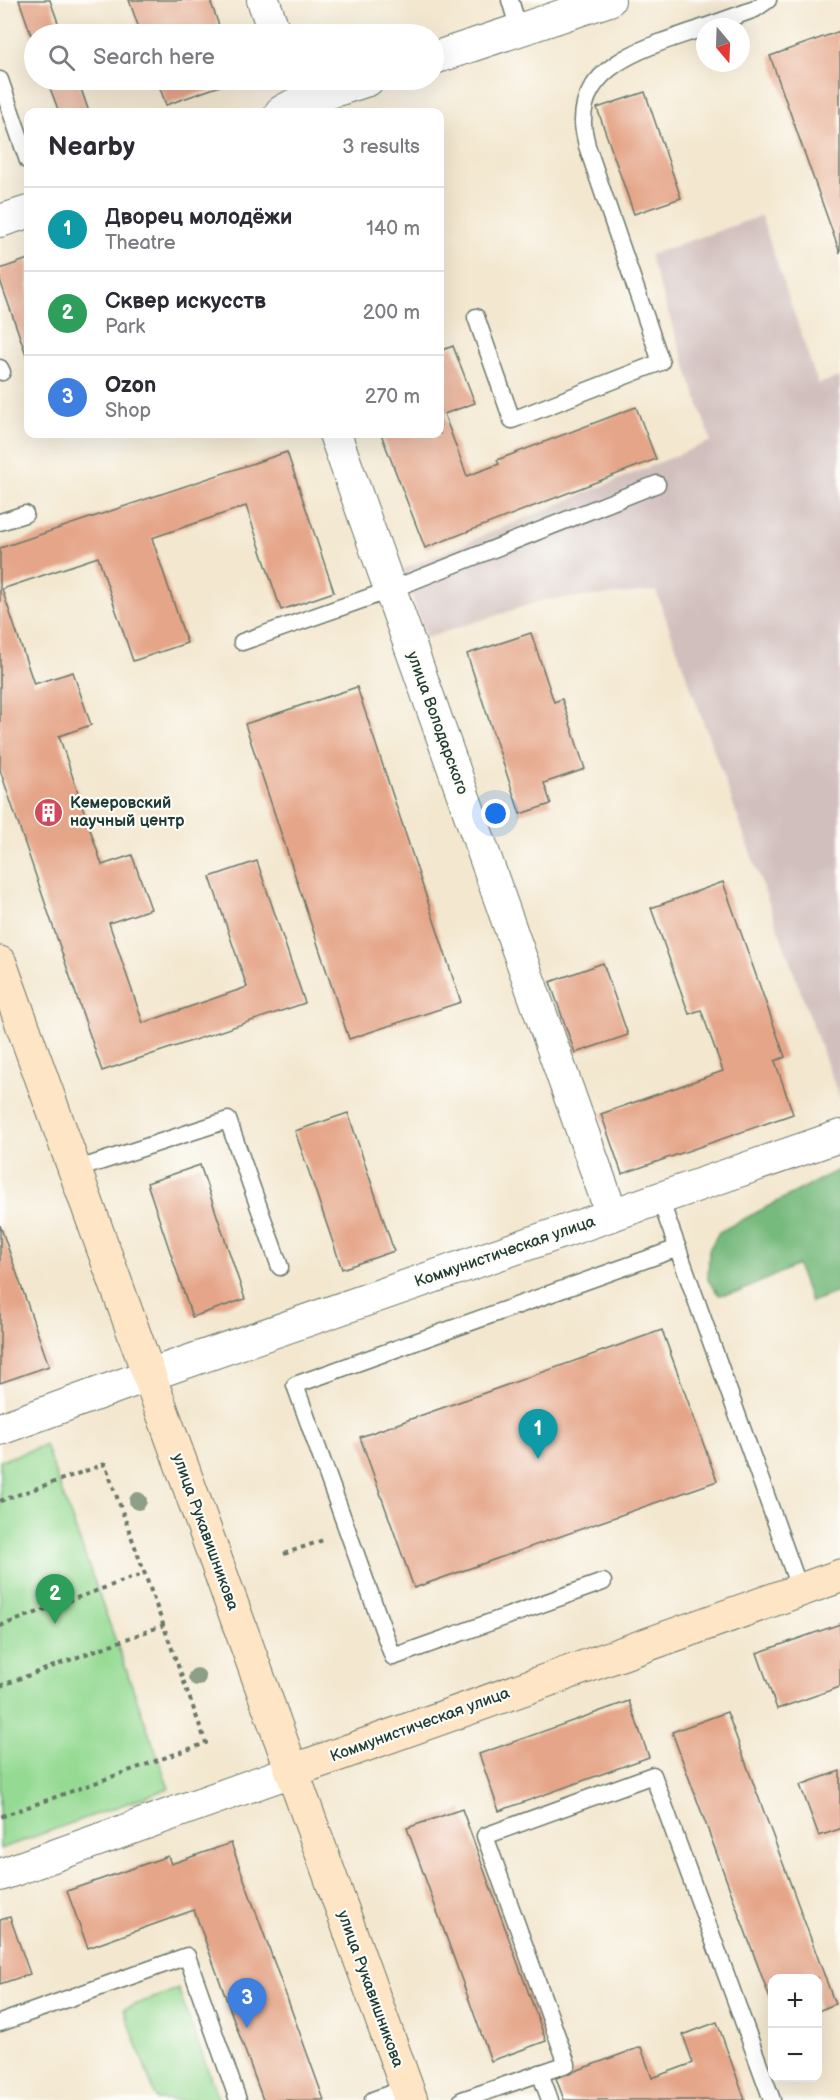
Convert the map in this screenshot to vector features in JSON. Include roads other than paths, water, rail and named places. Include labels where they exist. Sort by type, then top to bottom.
[{"type":"street","points":[[263,0],[271,24]]},
{"type":"street","points":[[444,55],[609,0]]},
{"type":"street","points":[[291,98],[325,90]]},
{"type":"street","points":[[0,221],[24,213]]},
{"type":"street","name":"улица Володарского","points":[[335,438],[612,1215]]},
{"type":"street","name":"улица Рукавишникова","points":[[0,963],[408,2094]]},
{"type":"street","name":"Коммунистическая улица","points":[[0,1429],[149,1375],[840,1136]]},
{"type":"street","name":"Коммунистическая улица","points":[[0,1875],[840,1576]]},
{"type":"lane","points":[[510,0],[519,30]]},
{"type":"lane","points":[[730,18],[755,9],[768,0]]},
{"type":"lane","points":[[476,317],[512,420],[661,362],[587,146],[583,123],[586,100],[595,83],[614,64],[634,53],[696,30]]},
{"type":"lane","points":[[0,80],[24,149]]},
{"type":"lane","points":[[242,642],[390,590],[657,484]]},
{"type":"lane","points":[[0,522],[25,514]]},
{"type":"lane","points":[[75,1170],[228,1120],[280,1267]]},
{"type":"lane","points":[[660,1199],[800,1590]]},
{"type":"lane","points":[[603,1582],[393,1657],[295,1385],[678,1248]]},
{"type":"lane","points":[[462,2100],[567,2064],[485,1836],[653,1774],[772,2100]]},
{"type":"lane","points":[[0,2023],[187,1956],[238,2100]]},
{"type":"lane","points":[[540,2073],[550,2100]]},
{"type":"lane","points":[[373,2100],[408,2094]]},
{"type":"place","name":"Кемеровский научный центр","points":[[49,812]]},
{"type":"place","name":"Дворец молодёжи","points":[[538,1459]]},
{"type":"place","name":"Сквер искусств","points":[[55,1624]]},
{"type":"place","name":"Ozon","points":[[247,2028]]}]
